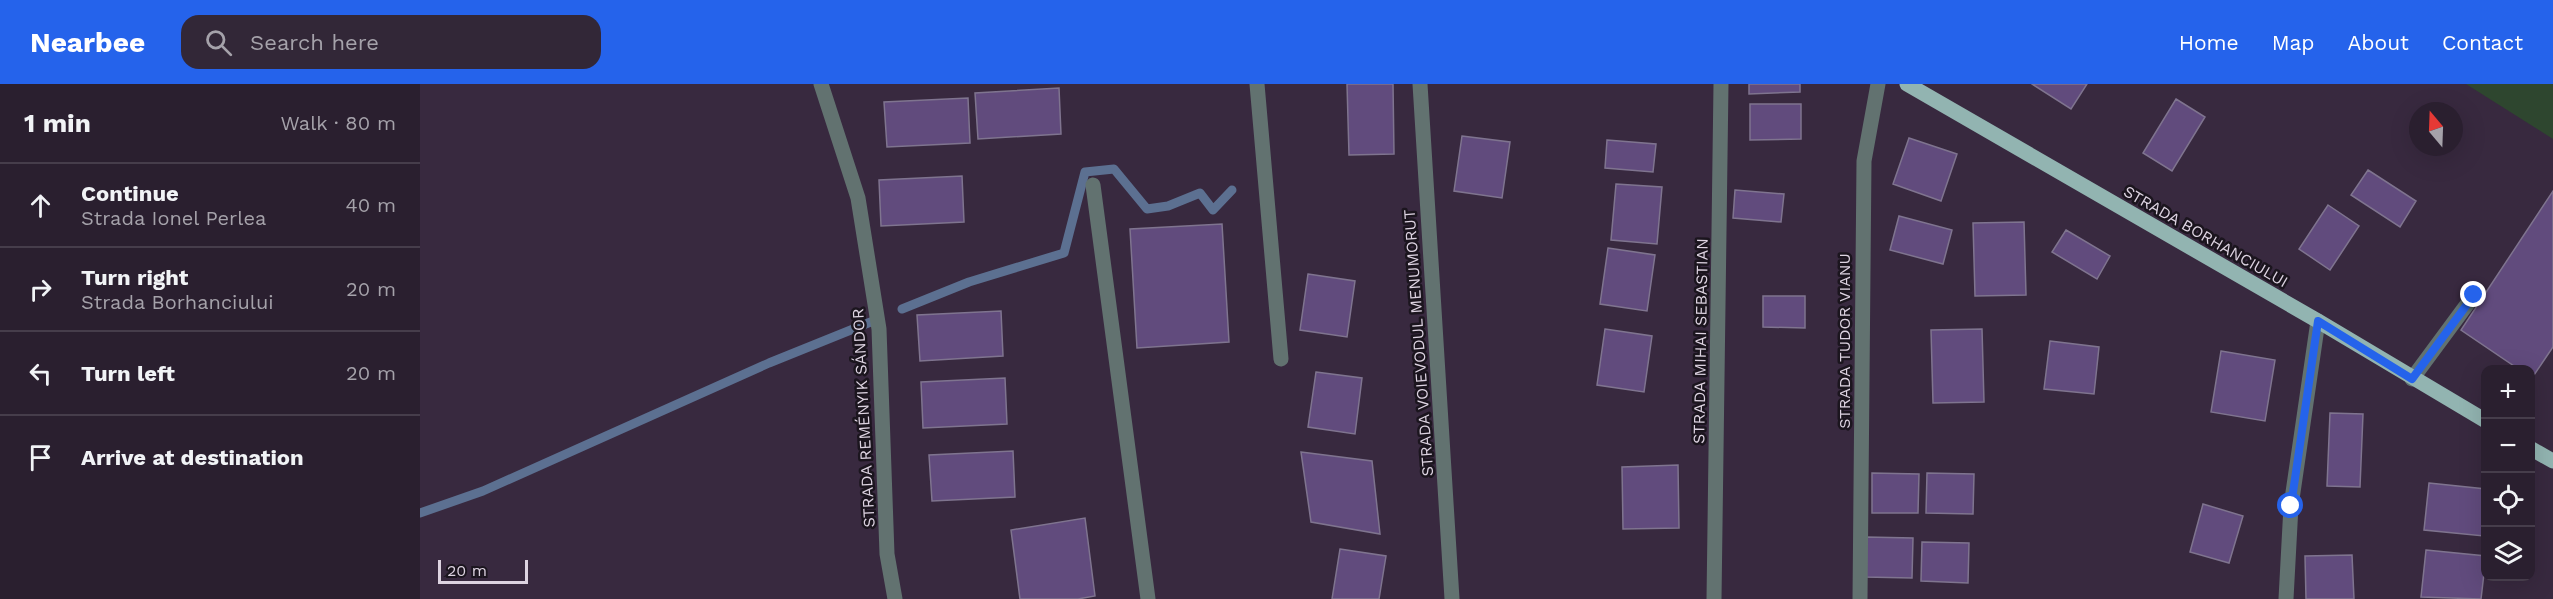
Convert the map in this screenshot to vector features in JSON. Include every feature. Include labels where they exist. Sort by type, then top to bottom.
[{"type":"main road","name":"STRADA BORHANCIULUI","points":[[1910,85],[2482,419]]},
{"type":"main road","points":[[2535,451],[2553,461]]},
{"type":"street","points":[[1257,84],[1281,359]]},
{"type":"street","name":"STRADA VOIEVODUL MENUMORUT","points":[[1420,84],[1452,599]]},
{"type":"street","name":"STRADA MIHAI SEBASTIAN","points":[[1714,599],[1721,84]]},
{"type":"street","name":"STRADA TUDOR VIANU","points":[[1860,599],[1864,161],[1878,84]]},
{"type":"street","name":"STRADA REMÉNYIK SÁNDOR","points":[[825,88],[858,198],[879,329],[887,554],[896,599]]},
{"type":"street","points":[[1093,185],[1148,599]]},
{"type":"street","points":[[2412,379],[2474,295]]},
{"type":"street","points":[[2286,599],[2291,506],[2318,321]]},
{"type":"green space","points":[[2466,84],[2553,84],[2553,139]]},
{"type":"building","points":[[1347,84],[1393,84],[1394,154],[1349,155]]},
{"type":"building","points":[[1749,84],[1800,84],[1800,92],[1749,94]]},
{"type":"building","points":[[2032,84],[2087,84],[2071,109]]},
{"type":"building","points":[[1059,88],[1061,134],[978,139],[975,93]]},
{"type":"building","points":[[968,98],[970,143],[887,147],[884,102]]},
{"type":"building","points":[[2176,99],[2205,117],[2172,171],[2143,153]]},
{"type":"building","points":[[1750,104],[1801,104],[1801,139],[1750,140]]},
{"type":"building","points":[[1462,136],[1510,142],[1502,198],[1454,191]]},
{"type":"building","points":[[1909,138],[1957,154],[1941,201],[1893,184]]},
{"type":"building","points":[[1607,140],[1656,144],[1653,172],[1605,168]]},
{"type":"building","points":[[2368,170],[2416,201],[2400,227],[2351,195]]},
{"type":"building","points":[[962,176],[964,222],[881,226],[879,180]]},
{"type":"building","points":[[1616,184],[1662,187],[1657,244],[1611,240]]},
{"type":"building","points":[[1735,190],[1784,194],[1781,222],[1733,218]]},
{"type":"building","points":[[2553,191],[2553,347],[2535,374],[2535,365],[2513,365],[2461,330]]},
{"type":"building","points":[[2328,205],[2359,226],[2330,270],[2299,249]]},
{"type":"building","points":[[1899,216],[1952,230],[1943,264],[1890,250]]},
{"type":"building","points":[[2024,222],[2026,295],[1975,296],[1973,223]]},
{"type":"building","points":[[1222,224],[1229,342],[1137,348],[1130,229]]},
{"type":"building","points":[[2066,230],[2110,256],[2097,279],[2052,252]]},
{"type":"building","points":[[1608,248],[1655,255],[1647,311],[1600,304]]},
{"type":"building","points":[[1308,274],[1355,281],[1347,337],[1300,330]]},
{"type":"building","points":[[1763,296],[1805,296],[1805,328],[1763,327]]},
{"type":"building","points":[[1001,311],[1003,356],[920,361],[917,315]]},
{"type":"building","points":[[1605,329],[1652,336],[1644,392],[1597,385]]},
{"type":"building","points":[[1982,329],[1984,402],[1933,403],[1931,330]]},
{"type":"building","points":[[2050,341],[2099,347],[2094,394],[2044,389]]},
{"type":"building","points":[[2221,351],[2275,360],[2265,421],[2211,412]]},
{"type":"building","points":[[1316,372],[1362,378],[1355,434],[1308,427]]},
{"type":"building","points":[[1005,378],[1007,424],[923,428],[921,382]]},
{"type":"building","points":[[2330,413],[2363,414],[2360,487],[2327,486]]},
{"type":"building","points":[[1013,451],[1015,497],[932,501],[929,455]]},
{"type":"building","points":[[1301,452],[1372,461],[1380,534],[1311,522]]},
{"type":"building","points":[[1678,465],[1679,528],[1623,529],[1622,467]]},
{"type":"building","points":[[1872,473],[1919,474],[1918,513],[1872,513]]},
{"type":"building","points":[[1927,473],[1974,474],[1973,514],[1926,513]]},
{"type":"building","points":[[2429,483],[2481,488],[2481,536],[2424,530]]},
{"type":"building","points":[[2203,504],[2243,516],[2229,563],[2190,552]]},
{"type":"building","points":[[1085,518],[1095,596],[1078,599],[1020,599],[1011,530]]},
{"type":"building","points":[[1866,537],[1913,538],[1912,578],[1865,577]]},
{"type":"building","points":[[1922,542],[1969,543],[1968,583],[1921,581]]},
{"type":"building","points":[[1340,549],[1386,556],[1379,599],[1332,599]]},
{"type":"building","points":[[2426,550],[2481,556],[2481,581],[2483,581],[2481,599],[2421,597]]},
{"type":"building","points":[[2352,555],[2354,599],[2306,599],[2305,556]]},
{"type":"waterway","points":[[902,309],[969,282],[1064,253],[1085,172],[1114,169],[1147,209],[1168,206],[1200,193],[1213,210],[1232,190]]},
{"type":"waterway","points":[[420,513],[483,491],[769,363],[878,319]]},
{"type":"route","points":[[2291,506],[2318,321],[2412,379],[2474,295]]}]
